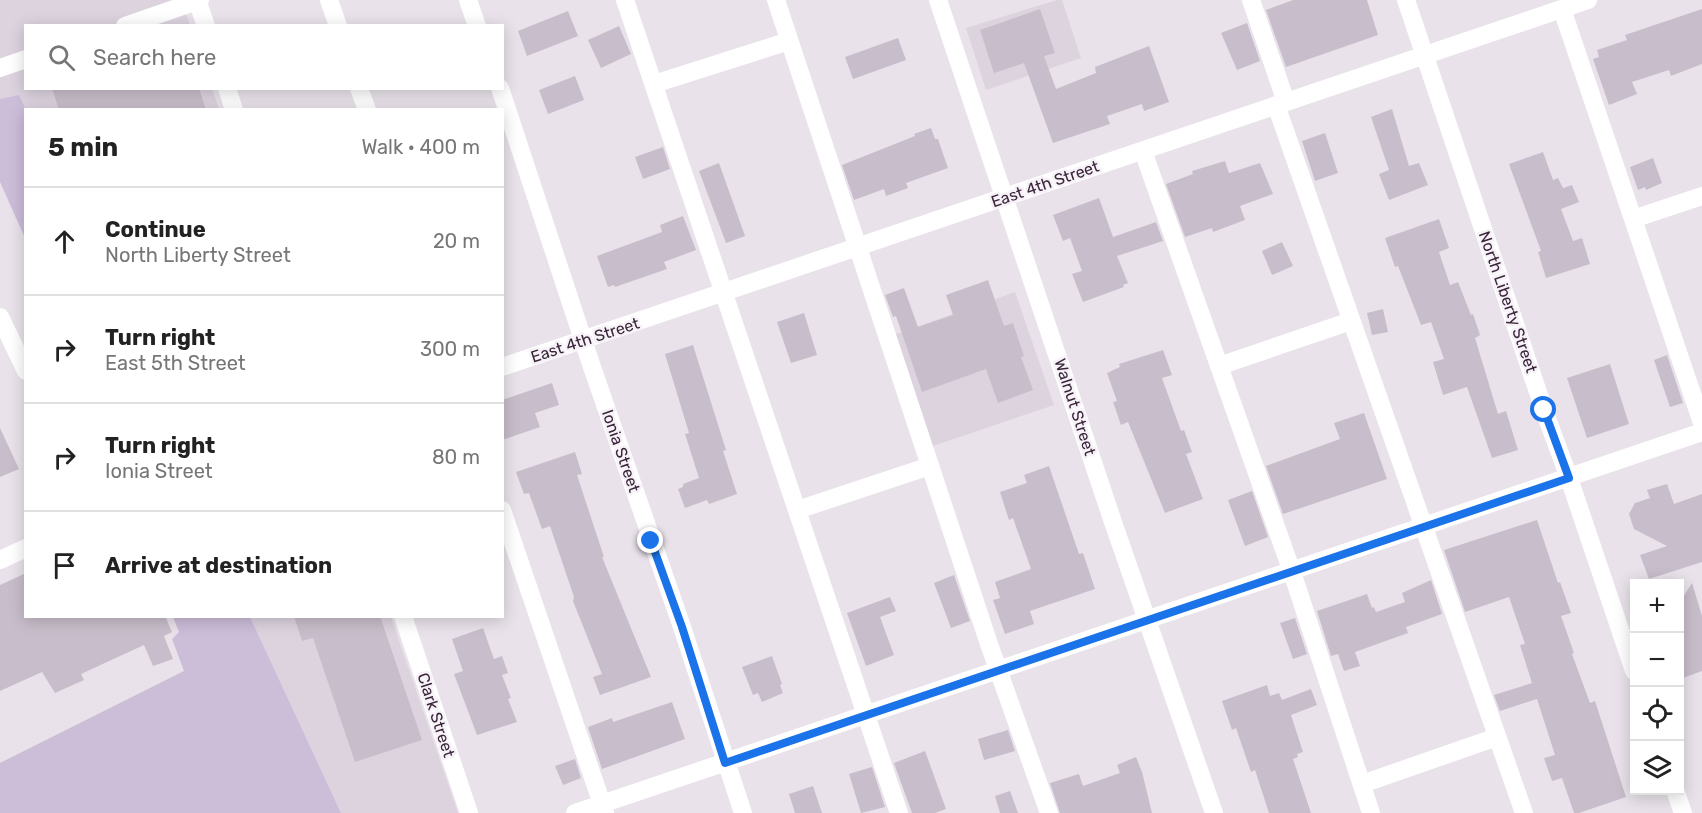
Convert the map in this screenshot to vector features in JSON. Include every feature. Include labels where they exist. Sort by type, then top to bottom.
[{"type":"street","points":[[131,24],[198,0],[205,24]]},
{"type":"street","points":[[329,0],[337,24]]},
{"type":"street","points":[[468,0],[476,24]]},
{"type":"street","points":[[625,0],[899,813]]},
{"type":"street","points":[[776,0],[998,670],[1049,813]]},
{"type":"street","name":"Walnut Street","points":[[938,0],[1214,813]]},
{"type":"street","points":[[1251,0],[1281,104],[1352,321],[1524,813]]},
{"type":"street","name":"North Liberty Street","points":[[1406,0],[1544,410],[1630,656]]},
{"type":"street","name":"East 4th Street","points":[[504,366],[1588,0]]},
{"type":"street","points":[[1562,9],[1702,423]]},
{"type":"street","points":[[654,84],[789,41]]},
{"type":"street","points":[[0,68],[24,60]]},
{"type":"street","points":[[228,90],[233,108]]},
{"type":"street","points":[[360,90],[366,108]]},
{"type":"street","name":"Ionia Street","points":[[501,90],[743,813]]},
{"type":"street","points":[[1143,151],[1292,572],[1371,813]]},
{"type":"street","points":[[1633,219],[1702,196]]},
{"type":"street","points":[[0,317],[24,367]]},
{"type":"street","points":[[1219,366],[1352,321]]},
{"type":"street","points":[[575,813],[603,808],[725,763],[1702,432]]},
{"type":"street","points":[[797,510],[930,466]]},
{"type":"street","points":[[504,516],[603,808]]},
{"type":"street","points":[[0,560],[24,549]]},
{"type":"street","name":"Clark Street","points":[[404,618],[469,813]]},
{"type":"street","points":[[1362,784],[1497,737]]},
{"type":"street","points":[[1677,795],[1683,813]]},
{"type":"shaded area","points":[[0,0],[181,0],[190,24],[24,24],[24,90],[212,90],[219,108],[24,108],[19,96],[0,99]]},
{"type":"shaded area","points":[[1062,0],[1081,58],[986,90],[966,28]]},
{"type":"shaded area","points":[[19,95],[25,108],[24,236],[0,182],[0,99]]},
{"type":"shaded area","points":[[1015,292],[1054,405],[930,447],[891,336]]},
{"type":"shaded area","points":[[173,618],[250,618],[341,813],[0,813],[0,763],[184,671],[172,639],[179,632]]},
{"type":"shaded area","points":[[250,618],[391,618],[458,813],[341,813]]},
{"type":"building","points":[[1293,0],[1367,0],[1378,35],[1286,67],[1266,10]]},
{"type":"building","points":[[1040,9],[1055,53],[1044,56],[1056,89],[1096,73],[1095,67],[1149,46],[1169,102],[1144,111],[1142,104],[1107,116],[1110,124],[1053,143],[1024,63],[994,73],[980,30]]},
{"type":"building","points":[[1702,9],[1702,64],[1671,76],[1669,70],[1632,82],[1637,94],[1609,105],[1593,59],[1599,57],[1597,50],[1627,40],[1625,35]]},
{"type":"building","points":[[568,11],[578,36],[527,56],[518,31]]},
{"type":"building","points":[[1247,23],[1260,61],[1237,70],[1221,33]]},
{"type":"building","points":[[619,26],[631,54],[601,68],[588,40]]},
{"type":"building","points":[[898,38],[906,60],[853,79],[845,57]]},
{"type":"building","points":[[575,76],[584,100],[548,114],[539,90]]},
{"type":"building","points":[[53,90],[200,90],[205,108],[58,108]]},
{"type":"building","points":[[1392,109],[1409,166],[1419,163],[1428,185],[1389,200],[1379,174],[1389,170],[1371,117]]},
{"type":"building","points":[[931,128],[935,139],[938,139],[948,168],[906,183],[908,188],[886,196],[884,189],[854,200],[842,165]]},
{"type":"building","points":[[1325,133],[1338,173],[1315,181],[1302,141]]},
{"type":"building","points":[[663,147],[670,169],[643,179],[635,157]]},
{"type":"building","points":[[1543,152],[1553,180],[1558,178],[1563,188],[1572,185],[1579,202],[1561,209],[1573,241],[1582,238],[1590,264],[1546,278],[1538,252],[1541,251],[1509,164]]},
{"type":"building","points":[[1653,158],[1662,183],[1646,190],[1645,187],[1638,190],[1630,167]]},
{"type":"building","points":[[1225,161],[1229,173],[1260,163],[1273,194],[1240,206],[1245,220],[1213,232],[1212,228],[1185,237],[1166,184],[1193,174],[1192,171]]},
{"type":"building","points":[[719,163],[745,236],[726,243],[699,171]]},
{"type":"building","points":[[1099,198],[1113,237],[1156,222],[1163,241],[1117,256],[1128,283],[1123,285],[1124,287],[1083,302],[1072,274],[1082,271],[1070,238],[1063,241],[1053,215]]},
{"type":"building","points":[[683,216],[696,250],[664,262],[667,269],[615,287],[614,285],[608,287],[597,256],[662,232],[660,225]]},
{"type":"building","points":[[1439,219],[1449,248],[1439,252],[1450,285],[1458,282],[1471,315],[1473,314],[1480,335],[1475,338],[1498,414],[1506,411],[1518,450],[1492,458],[1467,387],[1443,395],[1433,362],[1444,359],[1431,322],[1421,325],[1398,266],[1395,267],[1385,238]]},
{"type":"building","points":[[1282,242],[1293,266],[1272,275],[1262,251]]},
{"type":"building","points":[[988,280],[1004,326],[1013,323],[1024,356],[1021,357],[1033,390],[998,403],[986,369],[922,392],[896,316],[893,317],[885,295],[904,288],[918,327],[953,315],[946,295]]},
{"type":"building","points":[[1383,309],[1388,332],[1372,335],[1367,313]]},
{"type":"building","points":[[804,313],[817,355],[791,363],[777,322]]},
{"type":"building","points":[[693,345],[726,450],[723,451],[737,494],[709,504],[707,500],[685,508],[678,489],[683,487],[683,484],[699,478],[685,434],[689,433],[665,354]]},
{"type":"building","points":[[1163,350],[1172,375],[1162,378],[1181,431],[1184,430],[1192,452],[1186,454],[1203,499],[1165,513],[1128,422],[1121,425],[1113,402],[1117,401],[1107,373],[1120,367],[1119,364]]},
{"type":"building","points":[[1667,355],[1683,403],[1670,407],[1654,360]]},
{"type":"building","points":[[1610,364],[1629,424],[1587,438],[1567,378]]},
{"type":"building","points":[[552,383],[559,405],[535,413],[540,427],[504,439],[504,399]]},
{"type":"building","points":[[1364,413],[1387,479],[1283,514],[1266,466],[1340,439],[1334,423]]},
{"type":"building","points":[[0,428],[19,469],[0,477]]},
{"type":"building","points":[[575,452],[582,474],[577,475],[604,557],[602,557],[651,677],[600,695],[593,677],[602,674],[573,601],[574,597],[550,526],[542,529],[529,493],[524,494],[516,472]]},
{"type":"building","points":[[1049,466],[1079,554],[1083,553],[1095,589],[1030,611],[1034,624],[1005,634],[993,600],[1000,598],[995,582],[1031,569],[1013,518],[1009,520],[1000,492],[1027,483],[1024,475]]},
{"type":"building","points":[[1667,484],[1674,504],[1702,494],[1702,562],[1649,579],[1640,555],[1667,546],[1634,529],[1629,514],[1635,503],[1650,498],[1647,490]]},
{"type":"building","points":[[1252,491],[1268,537],[1245,546],[1228,500]]},
{"type":"building","points":[[1537,520],[1558,583],[1560,582],[1571,613],[1561,616],[1574,653],[1572,654],[1590,703],[1595,701],[1626,797],[1579,813],[1574,813],[1562,778],[1552,781],[1544,758],[1555,755],[1537,699],[1500,711],[1494,695],[1532,683],[1520,645],[1525,644],[1509,597],[1465,612],[1444,550]]},
{"type":"building","points":[[24,574],[24,618],[166,618],[172,632],[164,636],[173,659],[153,666],[144,645],[81,674],[84,680],[55,693],[42,672],[0,691],[0,585]]},
{"type":"building","points":[[954,575],[970,621],[951,628],[934,583]]},
{"type":"building","points":[[1431,580],[1442,614],[1406,627],[1408,633],[1355,652],[1360,666],[1344,671],[1338,654],[1331,656],[1317,611],[1367,594],[1376,612],[1405,602],[1402,593]]},
{"type":"building","points":[[1692,583],[1702,616],[1702,671],[1684,678],[1684,633],[1684,596]]},
{"type":"building","points":[[890,597],[896,611],[880,617],[894,655],[866,666],[847,613]]},
{"type":"building","points":[[295,618],[381,618],[422,740],[355,762],[313,638],[302,641]]},
{"type":"building","points":[[1295,618],[1307,654],[1293,659],[1280,623]]},
{"type":"building","points":[[483,628],[494,659],[502,656],[508,673],[502,675],[517,722],[477,735],[454,674],[463,671],[452,639]]},
{"type":"building","points":[[772,656],[783,693],[762,702],[758,693],[753,695],[742,667]]},
{"type":"building","points":[[1267,685],[1270,696],[1279,693],[1282,700],[1311,689],[1317,705],[1291,715],[1303,752],[1297,754],[1298,757],[1293,759],[1311,813],[1269,813],[1255,770],[1251,772],[1236,728],[1232,730],[1222,701]]},
{"type":"building","points":[[672,702],[685,739],[602,769],[588,727],[612,718],[613,722]]},
{"type":"building","points":[[1008,730],[1015,751],[984,760],[978,739]]},
{"type":"building","points":[[925,751],[946,809],[935,813],[912,813],[894,763]]},
{"type":"building","points":[[1136,757],[1152,813],[1060,813],[1050,783],[1079,774],[1083,786],[1120,773],[1117,765]]},
{"type":"building","points":[[575,759],[581,778],[563,785],[555,766]]},
{"type":"building","points":[[872,767],[885,807],[861,813],[849,774]]},
{"type":"building","points":[[813,786],[822,813],[795,813],[789,794]]},
{"type":"building","points":[[1010,791],[1018,813],[1000,813],[995,796]]},
{"type":"route","points":[[651,541],[682,627],[725,763],[1569,478],[1544,410]]}]
